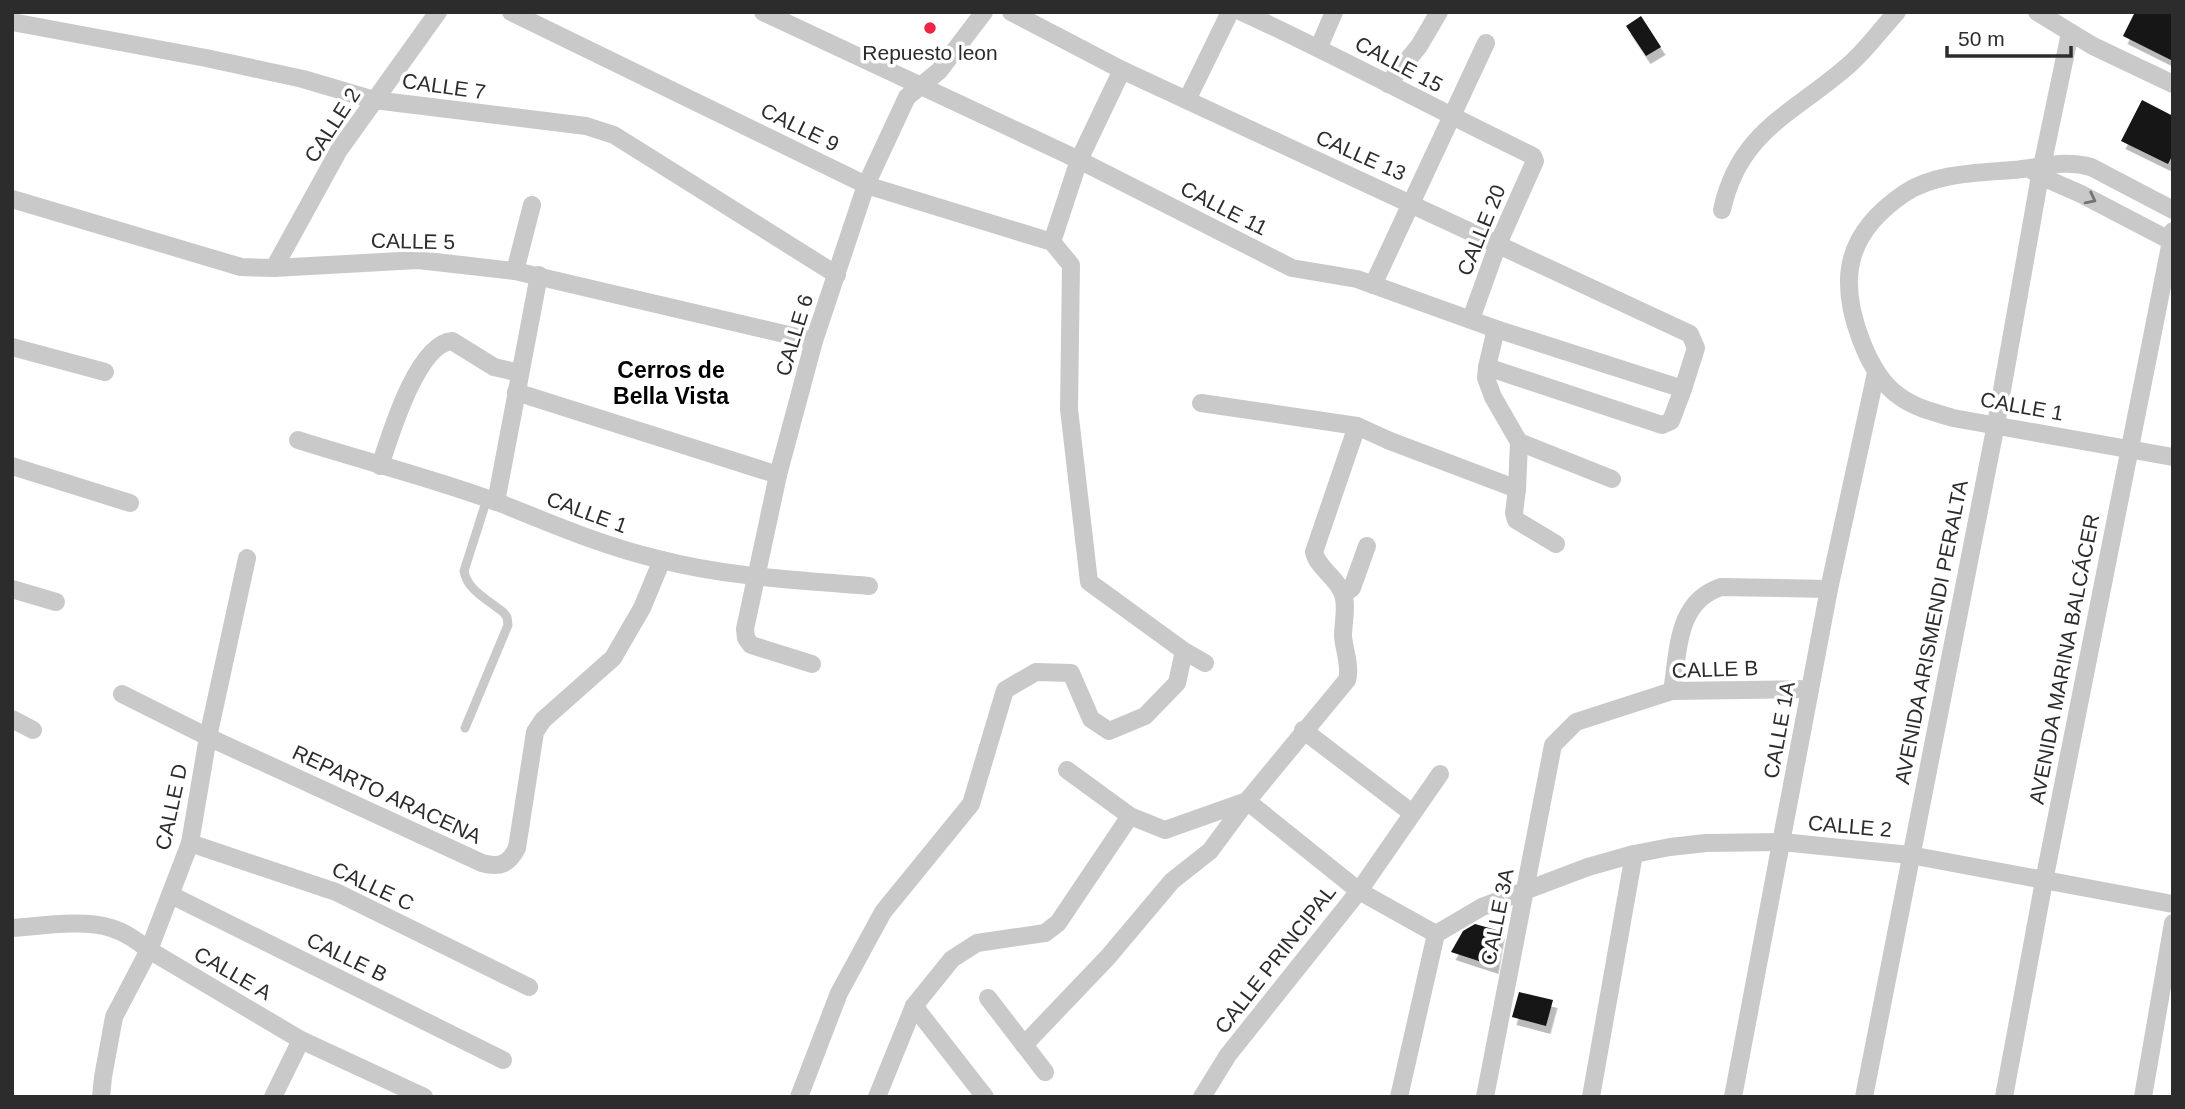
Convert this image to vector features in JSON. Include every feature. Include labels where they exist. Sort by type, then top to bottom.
[{"type":"street","name":"CALLE 2","points":[[274,268],[340,150],[438,12]]},
{"type":"street","name":"CALLE 9","points":[[511,12],[866,185],[1052,242]]},
{"type":"street","name":"CALLE 11","points":[[763,12],[1079,160],[1292,268],[1357,279],[1496,328],[1684,389]]},
{"type":"street","name":"CALLE 6","points":[[812,664],[751,645],[744,629],[778,475],[814,341],[866,185],[907,97],[939,71],[984,12]]},
{"type":"street","name":"CALLE 13","points":[[1011,12],[1122,70],[1690,334],[1696,348],[1684,389]]},
{"type":"street","points":[[1187,100],[1230,12]]},
{"type":"street","name":"CALLE 15","points":[[1242,12],[1319,47],[1534,159]]},
{"type":"street","points":[[1319,47],[1334,12]]},
{"type":"street","points":[[1388,84],[1419,46],[1439,12]]},
{"type":"street","points":[[1722,210],[1727,190],[1745,153],[1763,131],[1850,64],[1897,12]]},
{"type":"street","points":[[2037,12],[2093,46],[2173,84]]},
{"type":"street","name":"CALLE 7","points":[[12,22],[243,65],[374,100],[586,126],[614,135],[837,275]]},
{"type":"street","points":[[2038,170],[2070,33]]},
{"type":"street","points":[[1373,285],[1486,43]]},
{"type":"street","points":[[1122,70],[1079,160],[1052,242],[1071,265],[1069,408],[1089,582],[1184,651],[1205,663]]},
{"type":"street","name":"CALLE 20","points":[[1471,319],[1498,244],[1534,159]]},
{"type":"street","points":[[1876,373],[1850,309],[1848,279],[1858,240],[1879,213],[1908,191],[1959,174],[2038,170],[2078,163],[2091,167],[2173,210]]},
{"type":"street","points":[[2038,170],[2172,238]]},
{"type":"street","name":"AVENIDA ARISMENDI PERALTA","points":[[1864,1097],[1996,424],[2038,170]]},
{"type":"street","name":"CALLE 5","points":[[12,199],[241,267],[274,268],[418,260],[515,271],[814,341]]},
{"type":"street","points":[[515,271],[532,205]]},
{"type":"street","name":"AVENIDA MARINA BALCÁCER","points":[[2004,1097],[2044,881],[2172,238]]},
{"type":"street","points":[[491,500],[516,393],[539,275]]},
{"type":"street","points":[[1496,328],[1486,378],[1493,397],[1519,442],[1514,513],[1516,520],[1556,544]]},
{"type":"street","points":[[380,466],[409,387],[437,346],[453,341],[494,367],[520,373]]},
{"type":"street","points":[[12,347],[105,372]]},
{"type":"street","points":[[1487,367],[1667,424],[1671,421],[1684,389]]},
{"type":"street","name":"CALLE 1","points":[[1876,373],[1897,395],[1919,408],[1953,418],[2173,457]]},
{"type":"street","name":"CALLE 1A","points":[[1733,1097],[1829,589],[1876,373]]},
{"type":"street","points":[[516,393],[778,475]]},
{"type":"street","points":[[1200,402],[1357,426],[1517,489]]},
{"type":"street","points":[[1024,1045],[1108,957],[1172,881],[1209,851],[1303,730],[1347,680],[1349,673],[1343,638],[1344,594],[1332,574],[1315,558],[1314,552],[1357,426]]},
{"type":"street","name":"CALLE 1","points":[[298,440],[491,500],[565,530],[662,561],[755,576],[869,586]]},
{"type":"street","points":[[1519,442],[1612,479]]},
{"type":"street","points":[[12,466],[130,503]]},
{"type":"street","points":[[1344,594],[1352,587],[1367,546]]},
{"type":"street","name":"CALLE D","points":[[101,1097],[114,1017],[149,950],[190,843],[208,737],[247,558]]},
{"type":"street","name":"REPARTO ARACENA","points":[[122,694],[208,737],[482,863],[494,866],[504,864],[512,858],[517,848],[535,732],[543,720],[613,658],[642,608],[662,561]]},
{"type":"street","points":[[1672,691],[1686,615],[1695,601],[1708,592],[1721,587],[1829,589]]},
{"type":"street","points":[[12,589],[55,602]]},
{"type":"street","points":[[799,1097],[839,993],[883,912],[971,804],[1005,691],[1036,672],[1071,673],[1091,719],[1110,731],[1145,716],[1177,683],[1184,651]]},
{"type":"street","name":"CALLE B","points":[[1553,745],[1576,722],[1672,691],[1810,689]]},
{"type":"street","points":[[12,719],[33,730]]},
{"type":"street","points":[[1303,730],[1412,813]]},
{"type":"street","name":"CALLE 3A","points":[[1485,1097],[1553,745]]},
{"type":"street","points":[[1067,771],[1130,816],[1164,830],[1247,801]]},
{"type":"street","points":[[1247,801],[1359,891],[1440,774]]},
{"type":"street","points":[[877,1097],[914,1006],[952,960],[977,943],[1045,933],[1058,923],[1130,816]]},
{"type":"street","name":"CALLE 2","points":[[1436,934],[1482,907],[1525,889],[1634,853],[1706,844],[1782,842],[1910,855],[2173,904]]},
{"type":"street","name":"CALLE C","points":[[190,843],[336,892],[530,987]]},
{"type":"street","points":[[1591,1097],[1634,853]]},
{"type":"street","name":"CALLE PRINCIPAL","points":[[1202,1097],[1228,1055],[1359,891],[1436,934]]},
{"type":"street","name":"CALLE B","points":[[171,895],[503,1060]]},
{"type":"street","points":[[2143,1097],[2173,923]]},
{"type":"street","name":"CALLE A","points":[[12,928],[85,925],[109,927],[131,937],[302,1040],[400,1092],[424,1097]]},
{"type":"street","points":[[1399,1097],[1436,934]]},
{"type":"street","points":[[988,998],[1045,1072]]},
{"type":"street","points":[[914,1006],[985,1097]]},
{"type":"street","points":[[273,1097],[302,1040]]},
{"type":"lane","points":[[465,728],[508,625],[503,612],[465,579],[464,570],[491,500]]},
{"type":"building","points":[[2135,12],[2173,12],[2173,61],[2123,36]]},
{"type":"building","points":[[1641,16],[1661,47],[1646,56],[1626,26]]},
{"type":"building","points":[[2142,100],[2173,116],[2173,154],[2168,164],[2121,141]]},
{"type":"building","points":[[1475,924],[1500,931],[1494,966],[1451,952],[1463,931]]},
{"type":"building","points":[[1519,992],[1553,1000],[1546,1026],[1512,1017]]},
{"type":"place","name":"Repuesto leon","points":[[930,28]]},
{"type":"district","name":"Cerros de Bella Vista","points":[[671,383]]}]
